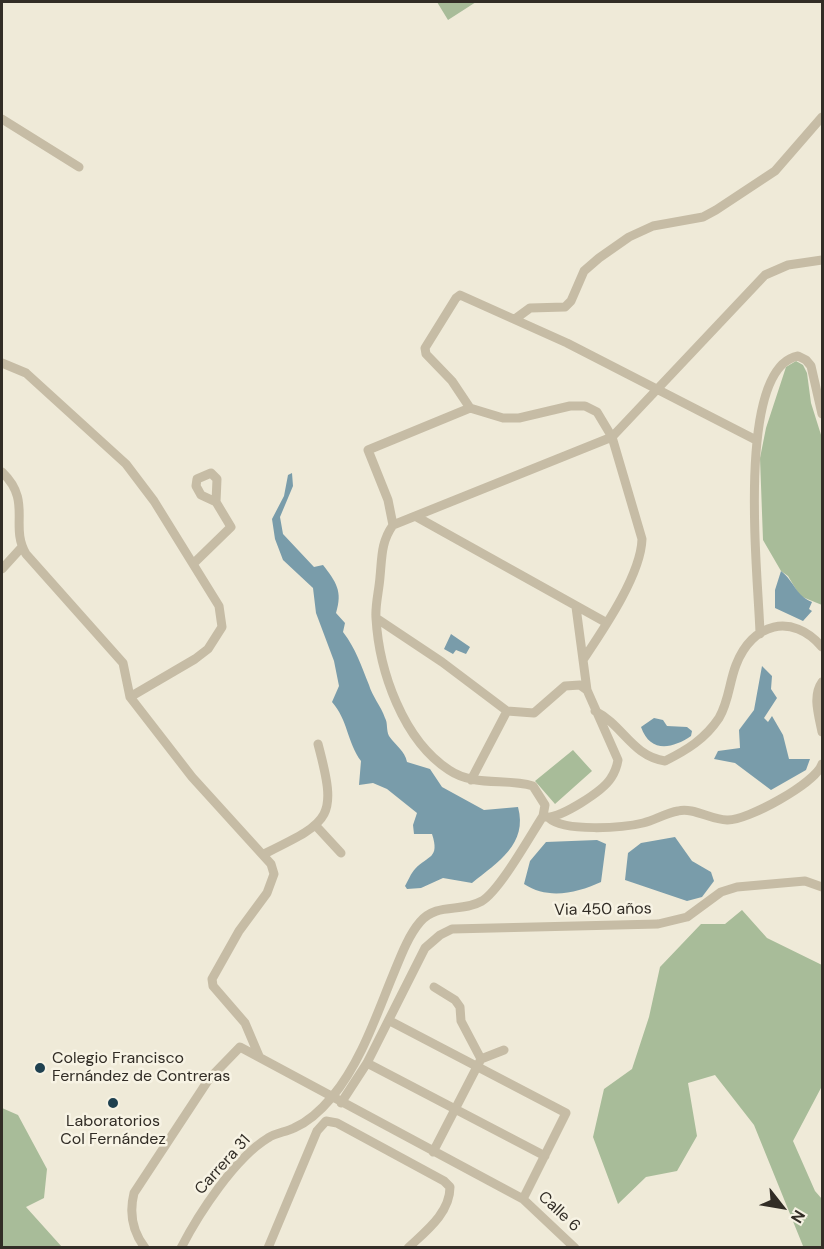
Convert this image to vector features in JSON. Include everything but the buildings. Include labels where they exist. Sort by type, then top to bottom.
[{"type":"street","points":[[515,319],[530,308],[565,307],[571,301],[584,271],[629,237],[653,226],[703,217],[716,210],[775,171],[822,117]]},
{"type":"street","points":[[2,119],[79,167]]},
{"type":"street","points":[[546,817],[545,805],[533,786],[522,783],[471,780],[449,770],[419,742],[402,718],[389,685],[376,618],[384,538],[393,525],[612,437],[765,275],[788,265],[822,260]]},
{"type":"street","points":[[470,408],[452,381],[429,359],[426,348],[456,298],[460,296],[515,319],[658,388],[756,440]]},
{"type":"street","points":[[760,634],[753,524],[756,440],[773,374],[779,364],[798,356],[806,360],[811,366],[822,414]]},
{"type":"street","points":[[2,363],[26,373],[126,464],[154,501],[219,606],[222,618],[218,635],[195,659],[130,697]]},
{"type":"street","points":[[393,525],[388,500],[368,450],[470,408],[503,417],[519,418],[570,406],[585,406],[597,412],[612,437],[642,546],[638,563],[607,623],[584,660]]},
{"type":"street","points":[[2,472],[15,490],[20,503],[19,538],[22,547],[123,663],[130,697],[192,777],[271,864],[274,874],[271,885],[239,931],[212,982],[245,1023],[259,1056]]},
{"type":"street","points":[[194,563],[231,527],[216,501]]},
{"type":"street","points":[[415,516],[607,623]]},
{"type":"street","points":[[2,568],[22,547]]},
{"type":"street","points":[[546,817],[602,788],[616,768],[617,751],[595,711],[587,690],[576,607]]},
{"type":"street","points":[[376,618],[461,676],[507,711],[534,713],[565,686],[580,685],[587,690]]},
{"type":"street","points":[[595,711],[608,717],[640,753],[665,761],[692,747],[719,718],[725,706],[737,663],[745,649],[760,634],[784,624],[806,633],[822,648]]},
{"type":"street","points":[[822,682],[818,688],[817,702],[822,732]]},
{"type":"street","points":[[471,780],[507,711]]},
{"type":"street","points":[[264,854],[317,826],[326,813],[329,785],[318,744]]},
{"type":"street","points":[[546,817],[563,825],[594,827],[642,823],[679,810],[727,820],[742,818],[808,782],[821,770],[822,764]]},
{"type":"street","name":"Carrera 31","points":[[181,1248],[207,1203],[249,1154],[269,1137],[296,1128],[310,1119],[331,1098],[366,1040],[401,956],[419,922],[435,909],[471,906],[484,900],[496,889],[546,817]]},
{"type":"street","points":[[317,826],[341,853]]},
{"type":"street","name":"Via 450 años","points":[[341,1103],[367,1063],[390,1021],[420,957],[432,941],[452,929],[658,924],[687,917],[721,892],[736,887],[805,881],[822,887]]},
{"type":"street","points":[[434,987],[455,1000],[460,1007],[461,1021],[479,1063]]},
{"type":"street","points":[[390,1021],[479,1063],[566,1113],[523,1199]]},
{"type":"street","points":[[145,1248],[131,1215],[134,1193],[209,1079],[236,1049],[243,1047],[259,1056]]},
{"type":"street","points":[[433,1152],[479,1063],[504,1050]]},
{"type":"street","name":"Calle 6","points":[[259,1056],[331,1098],[523,1199],[575,1248]]},
{"type":"street","points":[[367,1063],[545,1156]]},
{"type":"street","points":[[268,1248],[317,1131],[326,1121],[337,1123],[444,1181],[450,1187],[450,1198],[439,1218],[408,1248]]},
{"type":"green space","points":[[437,2],[476,2],[448,20]]},
{"type":"green space","points":[[796,361],[803,365],[807,373],[811,403],[822,438],[822,605],[800,596],[788,576],[781,571],[763,540],[760,458],[766,428],[786,367]]},
{"type":"green space","points":[[573,750],[592,771],[555,804],[535,781]]},
{"type":"green space","points":[[742,910],[767,938],[822,965],[822,1086],[793,1141],[815,1191],[822,1199],[822,1247],[803,1246],[754,1125],[715,1075],[688,1083],[697,1136],[677,1171],[646,1177],[618,1204],[593,1137],[604,1089],[632,1069],[649,1017],[660,967],[701,924],[725,924]]},
{"type":"green space","points":[[2,1108],[18,1115],[47,1169],[44,1198],[26,1207],[62,1247],[2,1247]]},
{"type":"water","points":[[292,473],[293,486],[280,517],[283,534],[314,567],[323,565],[335,582],[339,599],[336,613],[345,623],[343,632],[361,664],[383,714],[389,736],[402,751],[407,762],[430,769],[442,787],[484,810],[518,807],[519,832],[515,842],[501,859],[472,883],[443,878],[421,888],[407,889],[405,886],[414,871],[434,852],[432,834],[414,834],[413,825],[417,813],[387,789],[373,783],[359,785],[361,761],[341,716],[332,702],[339,686],[334,661],[316,613],[313,588],[283,560],[275,539],[272,519],[284,496],[288,475]]},
{"type":"water","points":[[781,571],[802,596],[812,602],[809,609],[812,611],[803,621],[775,608],[775,590]]},
{"type":"water","points":[[451,634],[470,647],[466,654],[456,650],[453,654],[444,649]]},
{"type":"water","points":[[762,666],[772,676],[771,689],[777,698],[764,718],[768,722],[772,716],[783,735],[789,759],[810,759],[806,770],[771,790],[735,763],[714,759],[718,751],[740,748],[739,730],[754,710]]},
{"type":"water","points":[[654,718],[663,720],[667,726],[687,727],[692,731],[691,736],[669,746],[656,745],[645,735],[641,727]]},
{"type":"water","points":[[675,837],[692,861],[711,872],[714,881],[702,897],[687,901],[625,880],[628,853],[641,843]]},
{"type":"water","points":[[597,840],[606,844],[601,882],[563,893],[543,892],[524,884],[530,861],[546,842]]},
{"type":"place","name":"Colegio Francisco Fernández de Contreras","points":[[40,1068]]},
{"type":"place","name":"Laboratorios Col Fernández","points":[[113,1103]]}]
